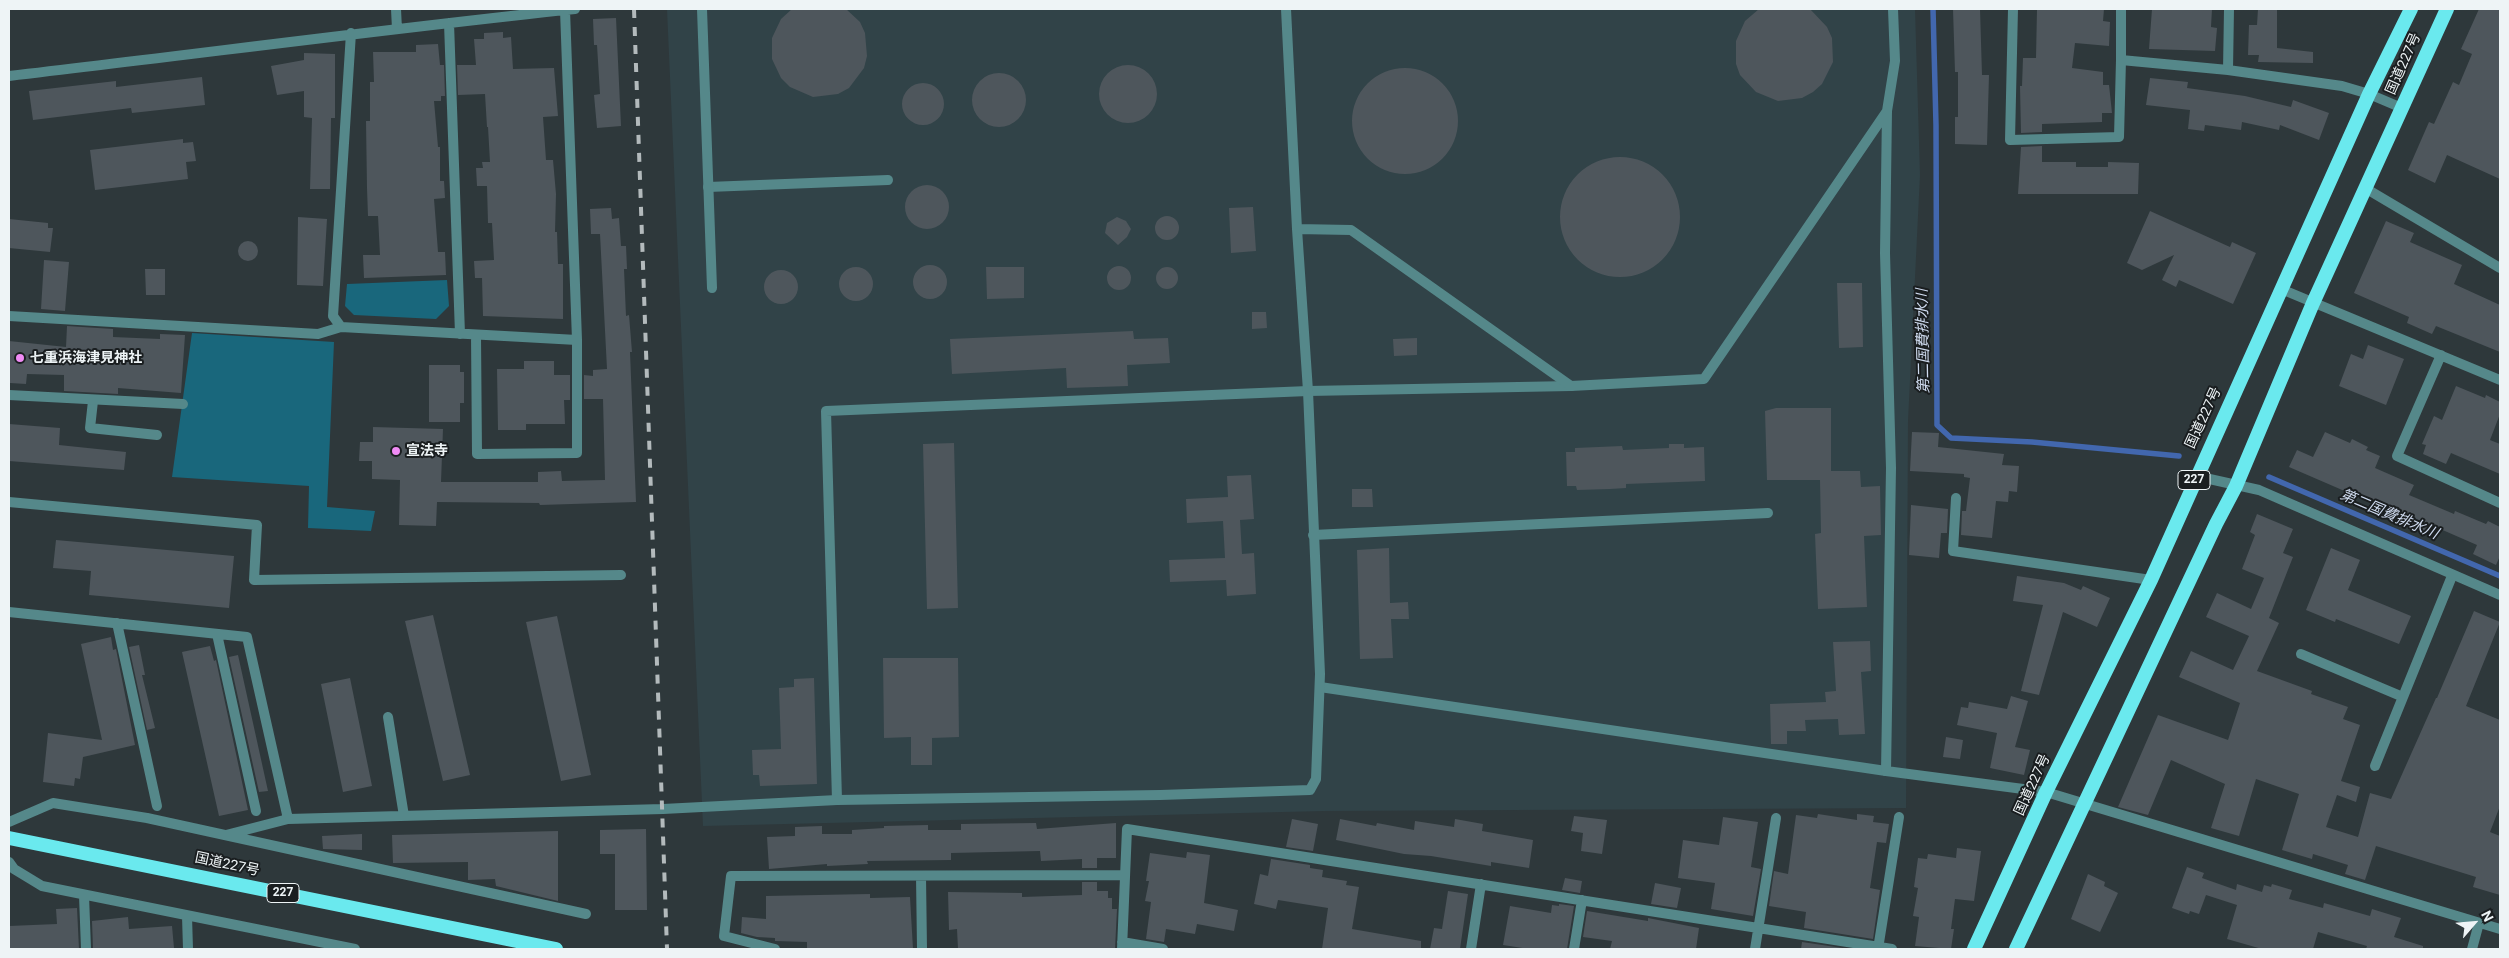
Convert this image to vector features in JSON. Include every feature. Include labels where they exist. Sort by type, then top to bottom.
[{"type":"highway","name":"国道227号","points":[[1974,949],[2046,792],[2151,580],[2196,476],[2369,94],[2411,9]]},
{"type":"highway","name":"国道227号","points":[[2016,949],[2236,486],[2313,303],[2447,9]]},
{"type":"highway","name":"国道227号","points":[[9,838],[556,949]]},
{"type":"street","points":[[396,9],[397,28]]},
{"type":"street","points":[[9,76],[298,42],[351,33],[450,23],[546,10],[570,9],[577,340],[577,453],[477,454],[476,335]]},
{"type":"street","points":[[702,9],[712,288]]},
{"type":"street","points":[[226,835],[288,819],[663,810],[837,800],[1160,795],[1310,790],[1316,779],[1320,687],[1308,391],[1297,229],[1286,9]]},
{"type":"street","points":[[1886,771],[1891,468],[1885,253],[1887,111],[1895,61],[1893,9]]},
{"type":"street","points":[[2013,9],[2010,140],[2120,137],[2121,9]]},
{"type":"street","points":[[2228,70],[2229,9]]},
{"type":"street","points":[[450,23],[460,334]]},
{"type":"street","points":[[341,327],[333,316],[351,33]]},
{"type":"street","points":[[2121,60],[2228,70],[2342,86],[2369,94],[2402,108]]},
{"type":"street","points":[[837,800],[826,411],[1308,391],[1571,386],[1704,379],[1887,111]]},
{"type":"street","points":[[708,187],[888,180]]},
{"type":"street","points":[[2365,188],[2500,268]]},
{"type":"street","points":[[1297,229],[1351,230],[1571,386]]},
{"type":"street","points":[[2281,289],[2500,380]]},
{"type":"street","points":[[9,316],[318,334],[341,327],[577,340]]},
{"type":"street","points":[[2440,355],[2396,456],[2500,503]]},
{"type":"street","points":[[9,396],[183,404]]},
{"type":"street","points":[[93,401],[90,428],[158,434]]},
{"type":"street","points":[[2196,476],[2259,490],[2452,576],[2500,595]]},
{"type":"street","points":[[1956,498],[1953,552],[2151,580]]},
{"type":"street","points":[[9,502],[257,525],[254,580],[621,575]]},
{"type":"street","points":[[1314,535],[1768,512]]},
{"type":"street","points":[[2375,766],[2452,576]]},
{"type":"street","points":[[9,612],[247,637],[288,819]]},
{"type":"street","points":[[117,623],[156,806]]},
{"type":"street","points":[[217,634],[256,811]]},
{"type":"street","points":[[2301,654],[2403,697]]},
{"type":"street","points":[[1320,687],[1886,771],[2046,792],[2083,805],[2500,929]]},
{"type":"street","points":[[388,717],[404,816]]},
{"type":"street","points":[[9,822],[53,803],[147,818],[586,914]]},
{"type":"street","points":[[1878,948],[1900,817]]},
{"type":"street","points":[[1755,949],[1776,818]]},
{"type":"street","points":[[1163,949],[1122,946],[1127,829],[1892,949]]},
{"type":"street","points":[[9,862],[14,869],[42,886],[355,949]]},
{"type":"street","points":[[775,949],[724,936],[730,876],[1126,875]]},
{"type":"street","points":[[922,876],[922,949]]},
{"type":"street","points":[[1471,949],[1481,884]]},
{"type":"street","points":[[84,895],[86,949]]},
{"type":"street","points":[[1574,949],[1582,900]]},
{"type":"street","points":[[187,916],[188,949]]},
{"type":"street","points":[[2472,949],[2479,922]]},
{"type":"shaded area","points":[[667,9],[1915,9],[1920,175],[1908,421],[1906,808],[1324,811],[703,826]]},
{"type":"shaded area","points":[[447,280],[449,306],[436,319],[354,315],[345,306],[347,284]]},
{"type":"shaded area","points":[[192,333],[334,342],[327,507],[375,511],[371,531],[308,528],[309,486],[172,477]]},
{"type":"building","points":[[792,9],[846,9],[860,22],[865,33],[867,56],[864,68],[849,88],[838,94],[813,97],[790,87],[781,78],[772,59],[772,38],[781,19]]},
{"type":"building","points":[[1759,9],[1810,9],[1827,27],[1832,38],[1833,62],[1822,84],[1813,92],[1802,98],[1778,101],[1756,92],[1740,75],[1736,64],[1736,41],[1745,21]]},
{"type":"building","points":[[1953,9],[1980,9],[1982,75],[1989,75],[1987,145],[1955,144],[1955,117],[1958,117],[1958,72],[1955,72]]},
{"type":"building","points":[[2037,9],[2104,9],[2103,21],[2110,22],[2109,46],[2075,43],[2072,68],[2103,72],[2103,85],[2109,85],[2112,113],[2102,113],[2102,122],[2042,124],[2042,132],[2021,133],[2020,86],[2022,86],[2023,58],[2036,58]]},
{"type":"building","points":[[2152,9],[2212,9],[2211,27],[2217,28],[2215,51],[2149,49]]},
{"type":"building","points":[[2258,9],[2277,9],[2277,48],[2313,52],[2313,63],[2258,62],[2259,55],[2248,55],[2249,25],[2257,25]]},
{"type":"building","points":[[2479,9],[2500,9],[2500,179],[2447,155],[2435,183],[2408,170],[2429,122],[2434,124],[2453,82],[2459,85],[2472,54],[2461,49]]},
{"type":"building","points":[[616,18],[621,126],[597,128],[594,95],[600,94],[597,45],[594,45],[593,19]]},
{"type":"building","points":[[503,32],[503,38],[511,37],[513,69],[554,68],[558,116],[543,117],[546,160],[553,160],[558,264],[563,264],[563,319],[483,316],[482,278],[475,278],[474,261],[494,260],[492,223],[488,223],[487,186],[477,186],[476,168],[483,168],[482,162],[490,162],[488,127],[485,94],[458,95],[457,65],[476,65],[474,39],[484,39],[484,33]]},
{"type":"building","points":[[438,44],[440,65],[444,65],[445,96],[441,96],[441,101],[434,101],[438,147],[440,147],[440,181],[444,181],[445,198],[434,199],[438,252],[445,252],[446,275],[364,278],[363,255],[380,255],[378,216],[368,216],[367,188],[366,121],[370,121],[370,82],[374,82],[373,52],[416,52],[416,45]]},
{"type":"building","points":[[304,53],[335,54],[335,118],[331,118],[330,189],[310,189],[312,118],[304,117],[304,91],[277,95],[271,66],[304,60]]},
{"type":"building","points":[[1128,65],[1144,70],[1152,78],[1157,94],[1152,110],[1144,118],[1128,123],[1112,118],[1104,110],[1099,94],[1104,78],[1112,70]]},
{"type":"building","points":[[1405,68],[1425,72],[1443,83],[1454,101],[1458,121],[1454,141],[1443,159],[1425,170],[1405,174],[1385,170],[1367,159],[1356,141],[1352,121],[1356,101],[1367,83],[1385,72]]},
{"type":"building","points":[[994,73],[1004,73],[1014,77],[1022,85],[1026,100],[1022,115],[1014,123],[1004,127],[994,127],[984,123],[976,115],[972,105],[972,95],[976,85],[984,77]]},
{"type":"building","points":[[202,77],[205,105],[132,113],[131,108],[33,120],[29,91],[116,81],[116,87]]},
{"type":"building","points":[[2150,78],[2188,82],[2187,88],[2245,96],[2291,107],[2293,100],[2329,113],[2319,140],[2280,125],[2279,130],[2242,122],[2241,130],[2205,125],[2204,131],[2188,129],[2190,110],[2146,105]]},
{"type":"building","points":[[927,83],[935,86],[941,92],[944,104],[941,116],[935,122],[919,125],[911,122],[905,116],[902,100],[905,92],[911,86]]},
{"type":"building","points":[[183,139],[183,143],[193,142],[196,161],[186,162],[188,179],[95,190],[90,150]]},
{"type":"building","points":[[2042,146],[2042,162],[2076,162],[2076,167],[2108,167],[2108,162],[2139,163],[2138,194],[2018,194],[2021,147]]},
{"type":"building","points":[[1620,157],[1643,161],[1663,174],[1676,194],[1680,217],[1676,240],[1663,260],[1643,273],[1620,277],[1597,273],[1577,260],[1564,240],[1560,217],[1564,194],[1577,174],[1597,161]]},
{"type":"building","points":[[927,185],[939,189],[945,195],[949,207],[945,219],[939,225],[927,229],[915,225],[909,219],[905,207],[909,195],[915,189]]},
{"type":"building","points":[[1253,207],[1256,251],[1231,253],[1229,208]]},
{"type":"building","points":[[611,208],[612,219],[619,218],[621,246],[626,246],[627,269],[624,269],[626,316],[629,315],[632,352],[630,352],[636,502],[540,505],[539,503],[437,502],[436,526],[399,525],[400,480],[372,479],[372,461],[359,461],[360,442],[373,442],[373,427],[443,429],[441,482],[538,482],[538,472],[561,471],[562,481],[605,480],[603,399],[584,399],[584,375],[593,376],[593,370],[607,369],[600,234],[591,234],[590,209]]},
{"type":"building","points":[[2150,211],[2230,247],[2232,242],[2256,253],[2233,304],[2179,280],[2176,287],[2162,280],[2174,255],[2142,270],[2127,263]]},
{"type":"building","points":[[1167,216],[1172,217],[1178,223],[1178,233],[1172,239],[1167,240],[1162,239],[1156,233],[1155,228],[1156,223],[1162,217]]},
{"type":"building","points":[[298,217],[327,219],[323,286],[297,285]]},
{"type":"building","points":[[1117,217],[1126,221],[1131,229],[1127,237],[1118,245],[1105,233],[1107,223]]},
{"type":"building","points":[[9,219],[48,223],[48,228],[53,228],[50,252],[9,248]]},
{"type":"building","points":[[2386,221],[2414,233],[2410,242],[2462,265],[2454,284],[2500,305],[2500,352],[2436,326],[2432,334],[2407,323],[2409,317],[2354,293]]},
{"type":"building","points":[[248,241],[255,244],[258,251],[255,258],[248,261],[241,258],[238,251],[241,244]]},
{"type":"building","points":[[44,260],[69,262],[65,311],[41,309]]},
{"type":"building","points":[[930,265],[942,270],[947,282],[942,294],[930,299],[918,294],[913,282],[918,270]]},
{"type":"building","points":[[1119,266],[1124,267],[1130,273],[1130,283],[1124,289],[1119,290],[1114,289],[1108,283],[1107,278],[1108,273],[1114,267]]},
{"type":"building","points":[[856,267],[868,272],[873,284],[868,296],[856,301],[844,296],[839,284],[844,272]]},
{"type":"building","points":[[986,267],[1024,267],[1024,298],[987,299]]},
{"type":"building","points":[[1163,267],[1171,267],[1178,274],[1178,282],[1171,289],[1163,289],[1156,282],[1156,274]]},
{"type":"building","points":[[145,269],[165,269],[165,295],[146,295]]},
{"type":"building","points":[[781,270],[793,275],[798,287],[793,299],[781,304],[769,299],[764,287],[769,275]]},
{"type":"building","points":[[1837,283],[1862,283],[1863,347],[1839,348]]},
{"type":"building","points":[[1252,312],[1266,312],[1267,328],[1252,329]]},
{"type":"building","points":[[67,326],[113,329],[113,337],[160,339],[160,334],[185,335],[181,393],[118,388],[118,394],[64,391],[64,375],[27,374],[26,384],[10,383],[9,341],[66,347]]},
{"type":"building","points":[[1133,331],[1134,339],[1168,338],[1170,363],[1127,365],[1128,386],[1067,388],[1066,368],[952,374],[950,339]]},
{"type":"building","points":[[1417,338],[1417,355],[1394,356],[1393,339]]},
{"type":"building","points":[[2368,345],[2404,359],[2386,405],[2339,386],[2351,354],[2363,359]]},
{"type":"building","points":[[524,361],[554,361],[554,375],[570,375],[570,400],[564,400],[565,424],[526,424],[526,430],[498,430],[497,369],[524,369]]},
{"type":"building","points":[[429,365],[460,365],[460,372],[464,372],[464,403],[460,403],[460,422],[429,422]]},
{"type":"building","points":[[2456,386],[2485,398],[2486,395],[2500,402],[2500,414],[2490,440],[2500,444],[2500,474],[2451,453],[2446,464],[2423,454],[2426,445],[2422,444],[2434,416],[2442,420]]},
{"type":"building","points":[[1776,408],[1831,408],[1831,471],[1860,471],[1861,487],[1880,486],[1881,535],[1864,536],[1867,607],[1818,609],[1815,534],[1821,533],[1820,480],[1767,480],[1765,411]]},
{"type":"building","points":[[9,424],[60,428],[59,445],[126,452],[124,470],[9,461]]},
{"type":"building","points":[[1912,432],[1939,433],[1938,447],[2004,454],[2002,465],[2019,466],[2017,492],[2009,491],[2008,502],[1996,501],[1992,538],[1961,535],[1962,511],[1966,511],[1970,478],[1964,477],[1964,474],[1910,471]]},
{"type":"building","points":[[2325,432],[2350,443],[2352,439],[2368,447],[2366,450],[2380,456],[2375,468],[2414,485],[2409,495],[2454,514],[2455,511],[2486,524],[2488,521],[2500,527],[2500,556],[2496,565],[2473,554],[2477,545],[2438,528],[2435,536],[2405,523],[2407,518],[2289,467],[2297,450],[2313,457]]},
{"type":"building","points":[[954,443],[958,608],[927,609],[923,444]]},
{"type":"building","points":[[1669,444],[1684,444],[1684,448],[1704,447],[1705,481],[1626,484],[1626,488],[1610,489],[1577,490],[1576,486],[1567,486],[1566,452],[1575,452],[1575,448],[1622,446],[1623,450],[1669,448]]},
{"type":"building","points":[[1251,475],[1254,519],[1240,520],[1242,554],[1254,553],[1256,594],[1227,596],[1226,580],[1170,582],[1169,560],[1225,558],[1223,521],[1187,523],[1186,499],[1228,497],[1227,476]]},
{"type":"building","points":[[1352,489],[1372,489],[1373,507],[1352,507]]},
{"type":"building","points":[[1911,505],[1948,509],[1947,533],[1941,533],[1939,558],[1909,555]]},
{"type":"building","points":[[2257,514],[2293,529],[2283,553],[2293,557],[2269,618],[2279,623],[2257,671],[2312,691],[2311,694],[2348,707],[2343,719],[2360,725],[2341,781],[2360,787],[2356,802],[2337,795],[2326,827],[2358,837],[2370,793],[2391,799],[2474,611],[2500,622],[2466,706],[2500,720],[2500,806],[2490,832],[2500,836],[2500,895],[2473,887],[2476,877],[2376,846],[2365,880],[2345,874],[2348,865],[2313,854],[2312,859],[2282,850],[2299,794],[2256,779],[2239,836],[2211,828],[2225,784],[2171,760],[2148,815],[2118,807],[2158,715],[2228,740],[2240,703],[2179,677],[2191,651],[2233,670],[2249,636],[2206,617],[2217,593],[2251,609],[2264,578],[2242,569],[2255,535],[2250,532]]},
{"type":"building","points":[[56,540],[234,556],[229,608],[89,595],[91,571],[53,568]]},
{"type":"building","points":[[1389,548],[1390,603],[1408,602],[1409,619],[1391,619],[1393,658],[1360,659],[1357,550]]},
{"type":"building","points":[[2331,548],[2360,560],[2348,590],[2411,616],[2399,644],[2336,619],[2335,622],[2306,610]]},
{"type":"building","points":[[2017,576],[2064,583],[2081,590],[2083,586],[2110,598],[2097,627],[2063,612],[2039,695],[2021,691],[2043,605],[2013,601]]},
{"type":"building","points":[[433,615],[470,775],[443,781],[405,621]]},
{"type":"building","points":[[557,616],[591,775],[561,781],[526,622]]},
{"type":"building","points":[[111,637],[113,650],[116,649],[135,745],[83,757],[80,779],[75,778],[74,786],[43,782],[48,733],[102,740],[81,644]]},
{"type":"building","points":[[1870,641],[1871,671],[1861,672],[1865,734],[1839,735],[1838,719],[1805,720],[1806,731],[1787,731],[1787,744],[1771,744],[1770,704],[1826,702],[1825,692],[1836,691],[1833,642]]},
{"type":"building","points":[[139,645],[145,675],[142,675],[155,728],[147,730],[129,647]]},
{"type":"building","points":[[210,646],[214,661],[216,660],[248,810],[219,816],[182,652]]},
{"type":"building","points":[[238,655],[268,791],[259,792],[229,657]]},
{"type":"building","points":[[883,658],[958,658],[959,737],[932,738],[932,765],[911,765],[911,737],[884,738]]},
{"type":"building","points":[[350,678],[372,786],[343,792],[321,684]]},
{"type":"building","points":[[814,678],[817,784],[760,786],[759,775],[753,775],[752,750],[781,749],[779,688],[794,687],[794,679]]},
{"type":"building","points":[[2011,696],[2028,701],[2015,747],[2030,750],[2024,775],[1990,768],[1997,733],[1957,725],[1961,707],[1968,708],[1969,702],[2007,709]]},
{"type":"building","points":[[1946,737],[1963,740],[1960,759],[1943,757]]},
{"type":"building","points":[[1818,814],[1857,820],[1857,814],[1874,816],[1873,822],[1889,824],[1886,843],[1877,842],[1870,888],[1880,890],[1873,939],[1804,928],[1806,912],[1769,906],[1774,871],[1788,874],[1796,815],[1817,818]]},
{"type":"building","points":[[1574,816],[1607,820],[1602,854],[1581,851],[1583,833],[1571,831]]},
{"type":"building","points":[[1723,817],[1758,822],[1751,867],[1761,869],[1753,916],[1711,909],[1715,883],[1678,878],[1683,840],[1719,845]]},
{"type":"building","points":[[1292,819],[1318,824],[1313,851],[1286,847]]},
{"type":"building","points":[[1340,819],[1376,826],[1377,823],[1414,830],[1415,821],[1454,827],[1455,819],[1483,824],[1482,831],[1533,840],[1529,868],[1491,862],[1491,866],[1431,856],[1404,854],[1336,840]]},
{"type":"building","points":[[1036,823],[1037,829],[1116,823],[1116,858],[1097,858],[1097,868],[1082,868],[1082,859],[1041,861],[1040,851],[951,853],[951,860],[867,861],[868,864],[827,866],[827,864],[769,869],[767,837],[795,836],[795,827],[822,826],[822,834],[852,834],[852,830],[884,828],[884,826],[928,825],[928,830],[961,830],[961,824]]},
{"type":"building","points":[[646,829],[647,910],[615,910],[615,854],[600,854],[600,830]]},
{"type":"building","points":[[558,831],[558,901],[496,886],[495,879],[468,880],[468,862],[393,863],[392,835]]},
{"type":"building","points":[[362,834],[362,850],[323,849],[322,836]]},
{"type":"building","points":[[1957,848],[1981,851],[1974,901],[1955,899],[1951,929],[1954,929],[1951,949],[1915,946],[1919,917],[1913,916],[1918,888],[1914,887],[1918,858],[1927,859],[1928,854],[1956,858]]},
{"type":"building","points":[[1187,852],[1210,855],[1204,903],[1238,910],[1234,931],[1197,924],[1195,934],[1166,929],[1164,942],[1146,939],[1151,902],[1145,901],[1149,881],[1146,881],[1150,853],[1186,858]]},
{"type":"building","points":[[1271,859],[1310,865],[1310,868],[1323,870],[1322,877],[1347,881],[1346,885],[1359,887],[1352,929],[1421,941],[1421,949],[1322,949],[1328,908],[1278,900],[1276,909],[1254,904],[1260,874],[1268,876]]},
{"type":"building","points":[[2187,867],[2204,873],[2202,878],[2236,890],[2237,884],[2262,892],[2264,885],[2271,887],[2272,884],[2292,890],[2289,899],[2323,908],[2324,903],[2370,916],[2372,909],[2401,918],[2394,937],[2423,946],[2423,949],[2366,949],[2367,946],[2318,932],[2313,949],[2262,949],[2227,939],[2237,905],[2206,895],[2199,914],[2190,911],[2189,914],[2172,908]]},
{"type":"building","points":[[2088,874],[2105,882],[2104,886],[2118,893],[2100,932],[2071,919]]},
{"type":"building","points":[[1565,878],[1582,881],[1580,893],[1562,890]]},
{"type":"building","points":[[1082,882],[1097,882],[1097,891],[1108,891],[1108,898],[1112,898],[1112,909],[1117,909],[1115,949],[958,949],[957,929],[949,930],[948,892],[1022,893],[1022,897],[1082,895]]},
{"type":"building","points":[[1655,883],[1681,888],[1677,908],[1651,904]]},
{"type":"building","points":[[1448,891],[1468,894],[1460,949],[1430,949],[1434,928],[1442,929]]},
{"type":"building","points":[[870,894],[870,898],[910,897],[913,949],[807,948],[807,942],[775,941],[775,938],[757,937],[741,933],[742,917],[766,919],[766,896]]},
{"type":"building","points":[[1559,904],[1574,906],[1567,949],[1529,949],[1503,945],[1510,906],[1551,913],[1552,905],[1559,906]]},
{"type":"building","points":[[77,908],[79,949],[9,949],[9,926],[57,924],[56,909]]},
{"type":"building","points":[[1587,911],[1648,921],[1648,918],[1699,928],[1696,949],[1610,949],[1612,941],[1583,937]]},
{"type":"building","points":[[128,917],[129,929],[172,926],[174,948],[93,949],[92,921]]},
{"type":"building","points":[[1802,942],[1849,949],[1801,949]]},
{"type":"waterway","name":"第二国費排水川","points":[[1933,9],[1936,125],[1937,425],[1951,438],[2032,442],[2179,456]]},
{"type":"waterway","name":"第二国費排水川","points":[[2269,477],[2500,576]]},
{"type":"railway","points":[[634,9],[667,949]]},
{"type":"place","name":"七重浜海津見神社","points":[[20,358]]},
{"type":"place","name":"宣法寺","points":[[396,451]]}]
